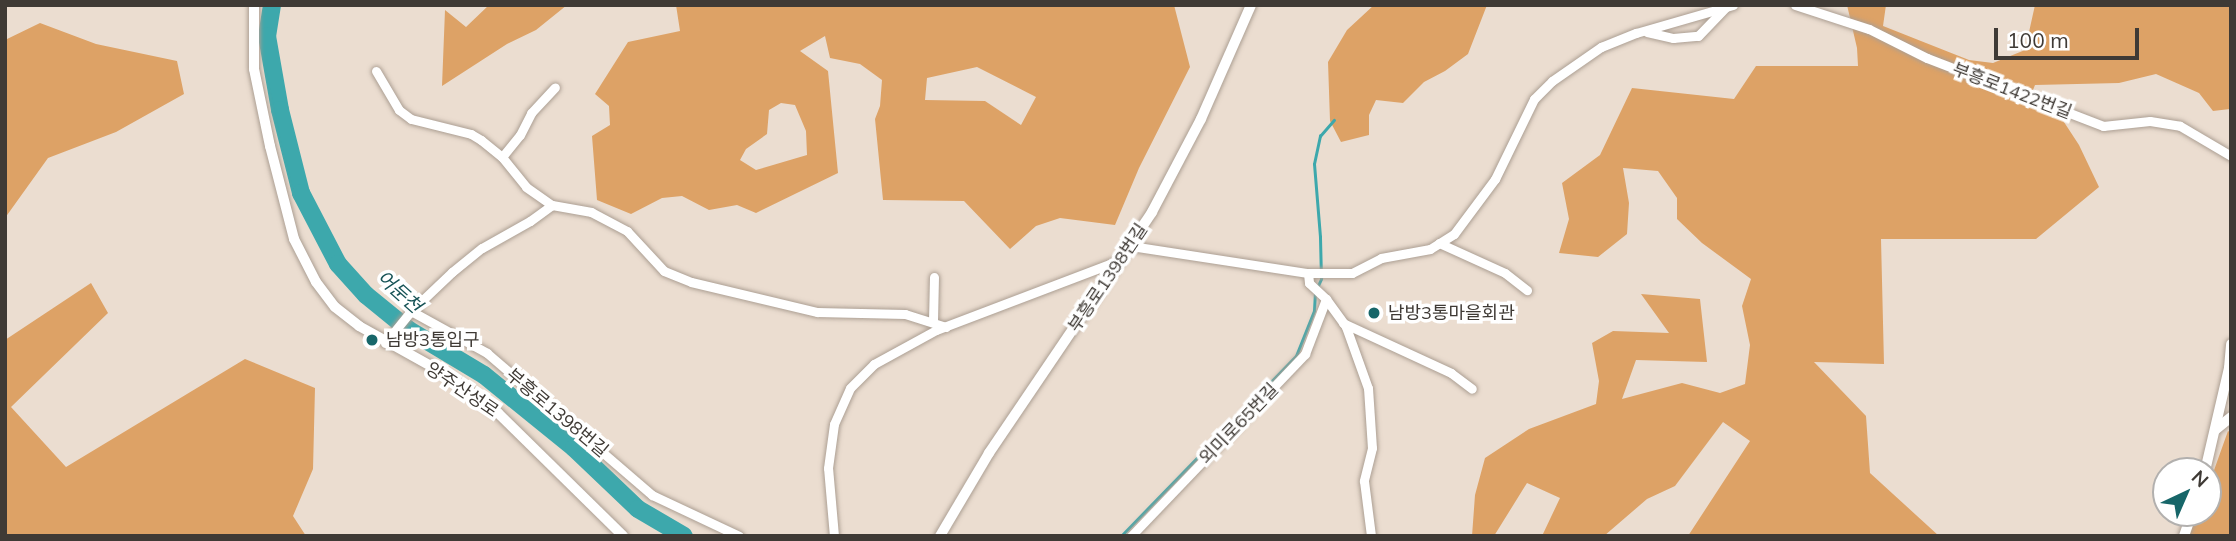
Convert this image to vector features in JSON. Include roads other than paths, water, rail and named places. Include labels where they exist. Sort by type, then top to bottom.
[{"type":"street","name":"양주산성로","points":[[254,5],[254,69],[294,239],[304,262],[330,302],[359,327],[388,338],[447,375],[498,413],[623,536]]},
{"type":"street","name":"부흥로1398번길","points":[[940,536],[989,453],[1131,246],[1176,170],[1251,5]]},
{"type":"street","name":"부흥로1422번길","points":[[1795,5],[1869,29],[1927,58],[2103,127],[2150,121],[2180,127],[2231,156]]},
{"type":"street","points":[[1131,246],[1316,273],[1352,273],[1381,258],[1430,249],[1454,234],[1495,179],[1534,99],[1552,81],[1601,47],[1645,31],[1729,7]]},
{"type":"street","points":[[1645,31],[1673,38],[1698,36],[1729,7]]},
{"type":"street","points":[[376,71],[399,110],[411,119],[471,134],[502,157],[526,187],[552,205],[591,212],[627,231],[664,271],[691,282],[817,312],[895,313],[938,326]]},
{"type":"street","points":[[502,157],[520,135],[531,113],[555,88]]},
{"type":"street","points":[[388,338],[411,311],[482,248],[552,205]]},
{"type":"street","points":[[1439,243],[1505,273],[1527,290]]},
{"type":"street","points":[[834,536],[828,468],[834,424],[850,387],[874,365],[938,326],[1122,259]]},
{"type":"street","points":[[1316,273],[1309,283],[1343,323],[1369,399],[1372,448],[1364,481],[1371,536]]},
{"type":"street","points":[[934,277],[938,326]]},
{"type":"street","name":"외미로65번길","points":[[1131,536],[1305,354],[1320,293]]},
{"type":"street","name":"부흥로1398번길","points":[[411,311],[487,353],[652,495],[739,536]]},
{"type":"street","points":[[1343,323],[1451,373],[1472,389]]},
{"type":"street","points":[[2208,457],[2230,369],[2231,344]]},
{"type":"street","points":[[2215,430],[2231,417]]},
{"type":"waterway","name":"어둔천","points":[[272,5],[267,36],[280,110],[301,193],[338,264],[366,295],[409,330],[484,375],[574,448],[638,509],[684,536]]},
{"type":"waterway","points":[[1317,288],[1321,279],[1320,237],[1314,164],[1320,136],[1334,120]]},
{"type":"waterway","points":[[1121,536],[1296,356],[1314,311],[1315,294]]},
{"type":"place","name":"남방3통마을회관","points":[[1374,313]]},
{"type":"place","name":"남방3통입구","points":[[372,340]]}]
